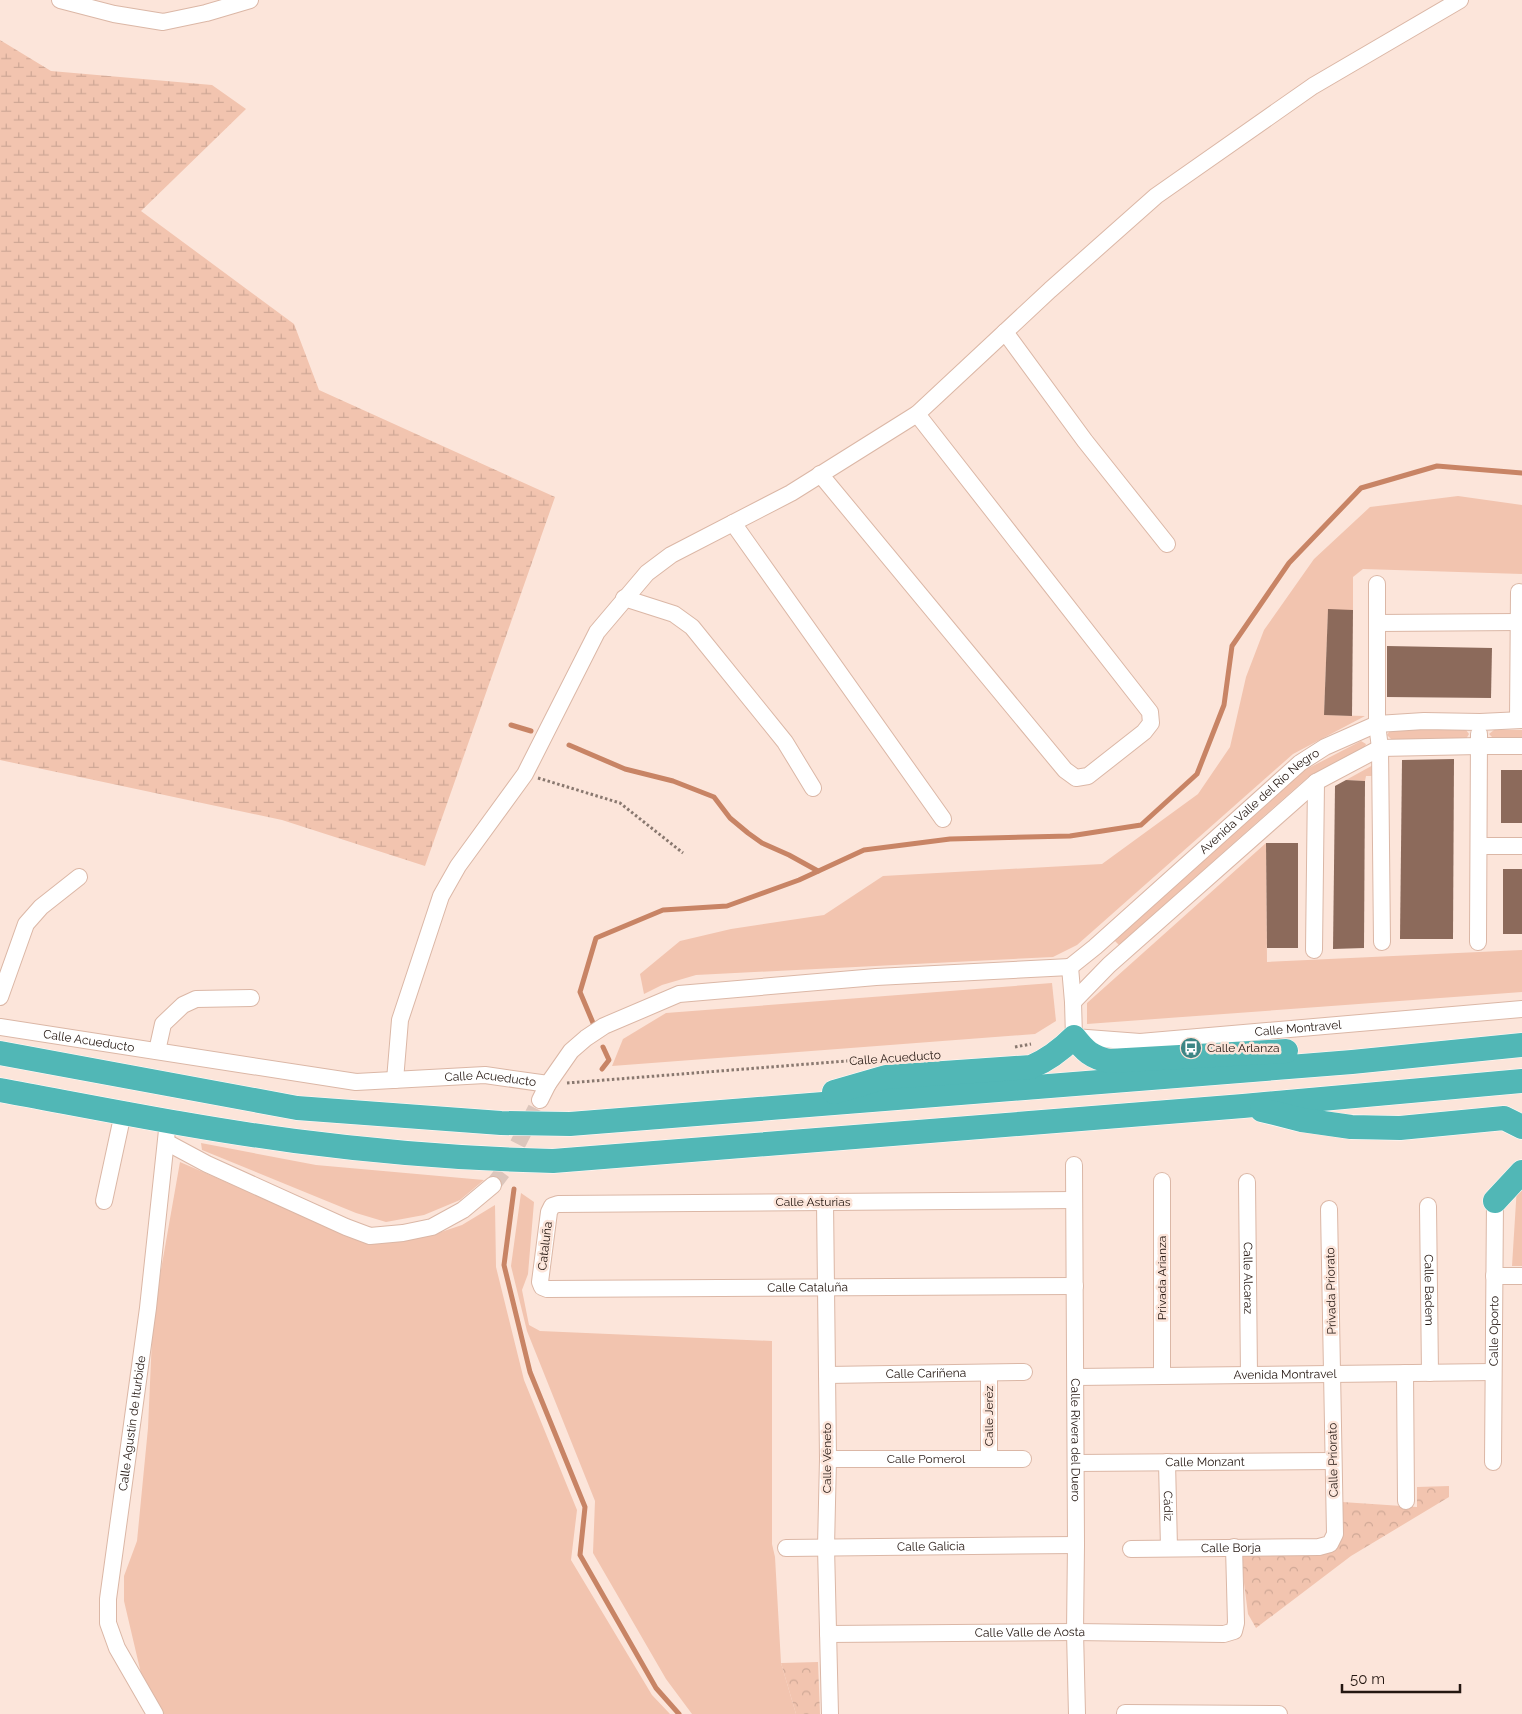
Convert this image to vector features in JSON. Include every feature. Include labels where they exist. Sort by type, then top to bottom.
[{"type":"highway","points":[[793,1105],[886,1077],[1031,1067],[1047,1060],[1074,1037],[1095,1058],[1109,1062],[1302,1051],[1334,1056],[1352,1062]]},
{"type":"highway","points":[[0,1053],[297,1108],[501,1124],[570,1124],[1352,1062],[1522,1045]]},
{"type":"highway","points":[[0,1090],[123,1113],[167,1132],[296,1141],[483,1159],[552,1161],[1243,1106],[1522,1081]]},
{"type":"highway","points":[[1243,1106],[1302,1120],[1351,1128],[1400,1128],[1504,1118],[1522,1127]]},
{"type":"highway","points":[[1495,1201],[1522,1172]]},
{"type":"street","points":[[60,0],[114,14],[163,22],[206,13],[250,0]]},
{"type":"street","points":[[395,1080],[400,1020],[441,896],[458,866],[525,774],[597,632],[647,573],[671,554],[791,493],[917,414],[1156,196],[1313,86],[1460,0]]},
{"type":"street","points":[[1005,332],[1086,441],[1167,544]]},
{"type":"street","points":[[820,474],[1065,770],[1076,778],[1088,776],[1144,732],[1151,723],[1150,712],[917,414]]},
{"type":"street","points":[[733,523],[943,819]]},
{"type":"street","points":[[1377,584],[1377,724],[1380,748],[1382,942]]},
{"type":"street","points":[[1519,592],[1520,720]]},
{"type":"street","points":[[624,598],[674,614],[692,626],[785,742],[813,788]]},
{"type":"street","points":[[1378,623],[1518,622]]},
{"type":"street","name":"Avenida Valle del Río Negro","points":[[1070,967],[1095,947],[1300,763],[1325,747],[1377,724],[1424,721],[1480,722],[1520,720]]},
{"type":"street","points":[[1478,942],[1480,722]]},
{"type":"street","name":"Avenida Valle del Río Negro","points":[[1073,1002],[1109,965],[1316,782],[1380,748],[1522,746]]},
{"type":"street","points":[[1314,950],[1316,782]]},
{"type":"street","points":[[1479,846],[1522,846]]},
{"type":"street","points":[[0,997],[26,924],[41,907],[79,877]]},
{"type":"street","points":[[1095,947],[1103,948],[1106,951],[1109,955],[1109,965]]},
{"type":"street","points":[[540,1100],[548,1084],[571,1051],[586,1038],[604,1026],[679,994],[876,977],[1070,967],[1074,1037]]},
{"type":"street","points":[[157,1051],[163,1024],[183,1005],[196,999],[251,998]]},
{"type":"street","name":"Calle Montravel","points":[[1074,1037],[1140,1042],[1522,1009]]},
{"type":"street","name":"Calle Acueducto","points":[[0,1027],[356,1082],[486,1075],[548,1084]]},
{"type":"street","points":[[104,1201],[123,1113]]},
{"type":"street","points":[[167,1132],[207,1164],[370,1236],[403,1233],[432,1227],[463,1210],[493,1185]]},
{"type":"street","name":"Calle Agustín de Iturbide","points":[[156,1714],[117,1648],[108,1624],[108,1599],[148,1308],[167,1132]]},
{"type":"street","name":"Calle Rivera del Duero","points":[[1074,1165],[1076,1376],[1075,1632],[1077,1714]]},
{"type":"street","name":"Privada Arianza","points":[[1162,1181],[1162,1376]]},
{"type":"street","name":"Calle Alcaraz","points":[[1247,1182],[1249,1375]]},
{"type":"street","name":"Calle Asturias","points":[[552,1206],[558,1204],[1074,1200]]},
{"type":"street","name":"Calle Oporto","points":[[1493,1462],[1495,1201]]},
{"type":"street","name":"Calle Véneto","points":[[825,1202],[828,1459],[826,1546],[830,1714]]},
{"type":"street","name":"Cataluña","points":[[542,1287],[540,1282],[549,1212],[552,1206]]},
{"type":"street","name":"Calle Badem","points":[[1428,1206],[1430,1373]]},
{"type":"street","name":"Privada Priorato","points":[[1329,1209],[1332,1374]]},
{"type":"street","points":[[1494,1276],[1522,1276]]},
{"type":"street","name":"Calle Cataluña","points":[[542,1287],[547,1289],[1075,1286]]},
{"type":"street","name":"Calle Cariñena","points":[[827,1375],[1024,1372]]},
{"type":"street","name":"Avenida Montravel","points":[[1076,1376],[1494,1372]]},
{"type":"street","name":"Calle Jeréz","points":[[989,1373],[989,1459]]},
{"type":"street","points":[[1405,1373],[1406,1501]]},
{"type":"street","name":"Calle Priorato","points":[[1330,1544],[1335,1534],[1332,1374]]},
{"type":"street","name":"Calle Pomerol","points":[[828,1459],[1023,1459]]},
{"type":"street","name":"Cádiz","points":[[1167,1462],[1169,1548]]},
{"type":"street","name":"Calle Monzant","points":[[1076,1463],[1333,1462]]},
{"type":"street","name":"Calle Galicia","points":[[786,1548],[1076,1544]]},
{"type":"street","name":"Calle Borja","points":[[1131,1549],[1319,1547],[1330,1544]]},
{"type":"street","name":"Calle Valle de Aosta","points":[[828,1634],[1075,1632],[1224,1634],[1234,1630],[1236,1623],[1234,1548]]},
{"type":"street","points":[[1125,1713],[1279,1714]]},
{"type":"path","points":[[525,774],[620,803],[683,853]]},
{"type":"path","points":[[1009,1048],[1037,1043]]},
{"type":"path","name":"Calle Acueducto","points":[[548,1084],[872,1059]]},
{"type":"green space","points":[[0,40],[51,71],[212,85],[246,109],[141,211],[294,324],[319,390],[555,497],[425,866],[282,820],[0,760]]},
{"type":"green space","points":[[1458,496],[1522,505],[1522,574],[1363,569],[1353,577],[1353,610],[1328,610],[1324,715],[1365,716],[1293,754],[1077,945],[1053,957],[696,975],[662,985],[644,994],[640,974],[680,941],[731,929],[824,915],[883,876],[1102,864],[1198,794],[1230,747],[1246,677],[1264,630],[1314,559],[1370,507]]},
{"type":"green space","points":[[1391,729],[1466,730],[1469,734],[1466,739],[1391,739],[1387,735]]},
{"type":"green space","points":[[1494,730],[1522,730],[1522,739],[1493,738],[1489,734]]},
{"type":"green space","points":[[1361,741],[1366,744],[1364,749],[1307,778],[1119,945],[1114,940],[1303,771]]},
{"type":"green space","points":[[1375,764],[1374,776],[1366,776],[1365,781],[1346,780]]},
{"type":"green space","points":[[1266,843],[1267,962],[1522,950],[1522,992],[1087,1024],[1087,1003]]},
{"type":"green space","points":[[1052,983],[1056,1021],[1035,1034],[612,1066],[623,1039],[666,1013]]},
{"type":"green space","points":[[201,1143],[316,1165],[484,1180],[460,1200],[424,1215],[386,1222],[356,1213],[202,1150]]},
{"type":"green space","points":[[180,1162],[355,1238],[396,1242],[432,1235],[462,1225],[495,1205],[496,1267],[524,1380],[577,1510],[571,1560],[652,1695],[670,1714],[164,1714],[143,1682],[124,1601],[124,1576],[137,1541],[148,1428],[153,1315]]},
{"type":"green space","points":[[1522,1183],[1522,1266],[1512,1266],[1517,1186]]},
{"type":"green space","points":[[521,1193],[534,1202],[528,1274],[522,1290],[529,1325],[540,1331],[772,1341],[772,1544],[775,1557],[781,1663],[796,1714],[692,1714],[666,1679],[593,1553],[595,1501],[527,1331],[511,1266]]},
{"type":"green space","points":[[1449,1486],[1449,1497],[1351,1556],[1256,1628],[1248,1614],[1240,1552],[1327,1552],[1342,1502],[1417,1507],[1417,1487]]},
{"type":"green space","points":[[818,1662],[820,1714],[796,1714],[781,1663]]},
{"type":"building","points":[[1328,609],[1353,610],[1352,716],[1324,715]]},
{"type":"building","points":[[1387,646],[1492,648],[1491,698],[1387,697]]},
{"type":"building","points":[[1454,759],[1453,939],[1400,939],[1402,760]]},
{"type":"building","points":[[1501,770],[1522,770],[1522,823],[1501,823]]},
{"type":"building","points":[[1346,780],[1365,781],[1364,948],[1333,949],[1335,786]]},
{"type":"building","points":[[1266,843],[1298,843],[1298,948],[1267,948]]},
{"type":"building","points":[[1503,869],[1522,869],[1522,934],[1503,934]]},
{"type":"waterway","points":[[596,1030],[580,992],[596,938],[663,910],[727,906],[799,880],[864,850],[950,839],[1070,836],[1141,825],[1197,774],[1224,705],[1232,646],[1289,563],[1361,488],[1437,466],[1522,473]]},
{"type":"waterway","points":[[511,725],[531,731]]},
{"type":"waterway","points":[[569,745],[625,769],[673,781],[714,797],[730,818],[762,843],[818,871]]},
{"type":"waterway","points":[[602,1069],[609,1060],[603,1047]]},
{"type":"waterway","points":[[514,1189],[504,1265],[530,1372],[585,1507],[580,1555],[656,1688],[679,1714]]},
{"type":"tunnel","points":[[493,1185],[505,1169],[540,1100]]},
{"type":"place","name":"Calle Arlanza","points":[[1191,1048]]}]
